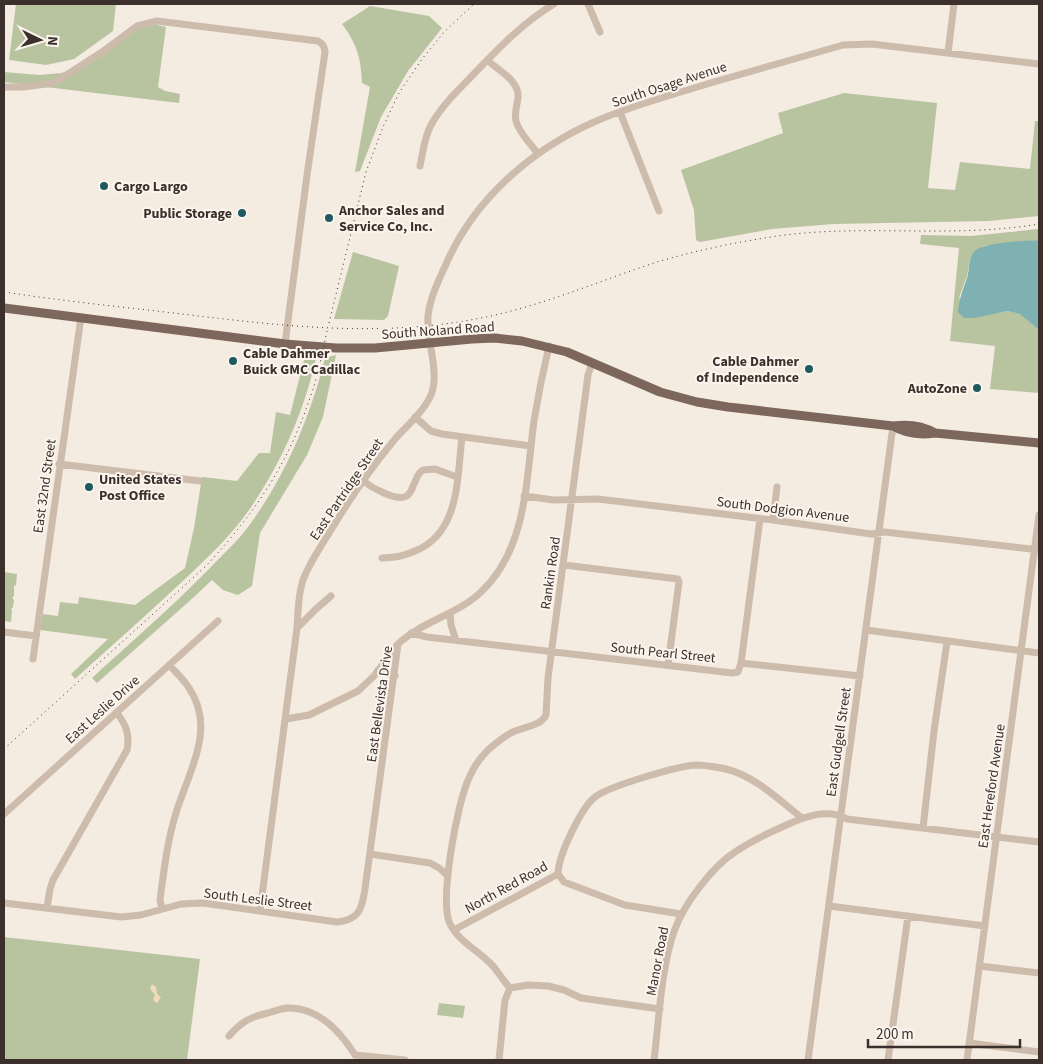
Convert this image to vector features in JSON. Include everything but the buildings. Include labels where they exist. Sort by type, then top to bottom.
[{"type":"main road","name":"South Noland Road","points":[[4,308],[285,344],[336,348],[374,348],[495,338],[522,341],[549,346],[660,392],[697,402],[893,426],[902,431],[922,434],[935,433],[1039,443]]},
{"type":"street","points":[[420,166],[424,142],[432,124],[452,97],[526,23],[554,4]]},
{"type":"street","points":[[588,4],[600,32]]},
{"type":"street","points":[[948,53],[954,4]]},
{"type":"street","points":[[4,87],[23,88],[54,83],[102,52],[137,26],[157,21],[320,42],[324,46],[325,52],[285,344]]},
{"type":"street","name":"South Osage Avenue","points":[[430,343],[428,314],[448,260],[465,229],[495,191],[514,172],[538,154],[574,132],[620,112],[661,98],[843,45],[872,44],[1039,64]]},
{"type":"street","points":[[487,60],[516,86],[518,97],[515,113],[516,122],[520,131],[538,154]]},
{"type":"street","points":[[620,112],[659,211]]},
{"type":"street","name":"East 32nd Street","points":[[33,659],[81,317]]},
{"type":"street","name":"East Partridge Street","points":[[260,911],[302,582],[309,566],[362,481],[429,400],[432,394],[434,378],[430,343]]},
{"type":"street","name":"East Bellevista Drive","points":[[358,913],[364,902],[398,644],[416,628],[450,613],[481,592],[505,564],[512,549],[520,521],[537,399],[549,346]]},
{"type":"street","name":"Rankin Road","points":[[454,930],[446,909],[446,898],[454,828],[465,787],[476,765],[486,752],[511,733],[547,721],[551,652],[588,376],[592,363]]},
{"type":"street","points":[[415,417],[431,431],[531,446]]},
{"type":"street","name":"East Gudgell Street","points":[[808,1060],[893,426]]},
{"type":"street","points":[[382,558],[400,557],[424,547],[441,532],[452,511],[462,437]]},
{"type":"street","points":[[60,464],[200,481]]},
{"type":"street","points":[[362,481],[370,487],[401,498],[408,496],[417,476],[423,470],[435,469],[457,477]]},
{"type":"street","points":[[773,520],[777,487]]},
{"type":"street","name":"South Dodgion Avenue","points":[[524,496],[554,500],[598,499],[871,534],[880,533],[1037,550]]},
{"type":"street","name":"East Hereford Avenue","points":[[967,1060],[1037,550],[1039,515]]},
{"type":"street","points":[[741,663],[760,519]]},
{"type":"street","points":[[564,564],[678,579],[668,665]]},
{"type":"street","points":[[297,628],[331,596]]},
{"type":"street","points":[[450,613],[451,625],[456,640]]},
{"type":"street","name":"East Leslie Drive","points":[[4,814],[218,621]]},
{"type":"street","points":[[866,630],[1039,653]]},
{"type":"street","points":[[4,632],[36,636]]},
{"type":"street","name":"South Pearl Street","points":[[411,633],[427,637],[551,652],[736,672],[740,670],[741,663],[860,676]]},
{"type":"street","points":[[923,828],[934,731],[947,642]]},
{"type":"street","points":[[286,719],[309,714],[348,696],[365,685],[398,644]]},
{"type":"street","points":[[162,909],[160,900],[168,842],[198,753],[201,730],[200,714],[194,696],[189,687],[169,665]]},
{"type":"street","points":[[378,670],[395,676]]},
{"type":"street","points":[[47,908],[50,889],[54,880],[127,750],[128,730],[117,712]]},
{"type":"street","name":"North Red Road","points":[[454,930],[558,874],[558,866],[584,810],[595,797],[611,788],[680,767],[709,766],[742,774],[802,818]]},
{"type":"street","name":"Manor Road","points":[[654,1060],[670,943],[681,914],[703,883],[733,853],[767,833],[802,818],[820,814],[841,815],[847,819],[1039,842]]},
{"type":"street","points":[[370,854],[430,863],[448,876]]},
{"type":"street","points":[[558,874],[564,882],[625,905],[681,914]]},
{"type":"street","name":"South Leslie Street","points":[[4,903],[121,917],[140,915],[182,904],[203,903],[337,922],[351,919],[358,913]]},
{"type":"street","points":[[829,906],[984,926]]},
{"type":"street","points":[[888,1060],[908,916]]},
{"type":"street","points":[[454,930],[467,945],[492,964],[510,988]]},
{"type":"street","points":[[980,966],[1039,973]]},
{"type":"street","points":[[510,988],[528,985],[548,986],[564,990],[581,998],[660,1009]]},
{"type":"street","points":[[499,1060],[505,1000],[510,988]]},
{"type":"street","points":[[229,1036],[238,1025],[256,1016],[287,1008],[312,1013],[333,1026],[346,1040],[354,1058],[404,1060]]},
{"type":"street","points":[[969,1043],[1039,1052]]},
{"type":"green space","points":[[16,4],[116,4],[113,31],[74,59],[46,65],[9,60]]},
{"type":"green space","points":[[370,6],[429,16],[442,28],[408,71],[381,117],[360,171],[355,172],[370,87],[362,83],[361,66],[357,52],[342,24]]},
{"type":"green space","points":[[153,24],[166,27],[158,87],[165,91],[180,94],[179,103],[4,82],[4,72],[39,75],[62,73],[77,67],[140,25]]},
{"type":"green space","points":[[844,93],[937,103],[928,188],[955,190],[960,162],[1030,169],[1035,121],[1039,121],[1039,216],[989,221],[834,224],[772,229],[700,242],[696,240],[694,210],[681,170],[783,133],[778,113]]},
{"type":"green space","points":[[1039,229],[1039,240],[984,246],[970,260],[967,276],[959,298],[995,313],[1007,311],[1021,314],[1039,330],[1039,393],[990,389],[995,346],[950,341],[959,248],[920,244],[921,235],[971,236]]},
{"type":"green space","points":[[353,252],[399,266],[388,316],[384,320],[334,319]]},
{"type":"green space","points":[[336,355],[323,417],[307,455],[260,533],[252,586],[238,595],[223,590],[212,580],[97,683],[92,678],[195,583],[248,527],[274,488],[295,446],[312,403],[325,358]]},
{"type":"green space","points":[[305,356],[316,358],[298,418],[281,456],[261,492],[242,520],[202,563],[75,679],[71,674],[108,639],[40,630],[43,614],[58,616],[60,602],[78,604],[79,597],[135,605],[185,568],[194,528],[202,477],[237,481],[259,453],[270,453],[276,412],[290,415]]},
{"type":"green space","points":[[4,572],[17,574],[14,596],[12,598],[14,600],[11,609],[11,622],[4,621]]},
{"type":"green space","points":[[4,937],[200,959],[187,1060],[4,1060]]},
{"type":"green space","points":[[439,1003],[465,1006],[463,1018],[437,1015]]},
{"type":"sand","points":[[152,984],[156,987],[157,994],[161,997],[157,1003],[153,1000],[155,995],[150,989]]},
{"type":"water","points":[[1039,240],[1039,330],[1020,314],[1007,311],[975,318],[964,318],[958,312],[970,261],[974,252],[994,244]]},
{"type":"railway","points":[[329,323],[366,172],[383,127],[399,93],[422,59],[445,31],[474,4]]},
{"type":"railway","points":[[4,292],[93,304],[294,326],[369,329],[406,328],[443,324],[504,313],[548,300],[657,262],[756,239],[838,231],[972,230],[1039,224]]},
{"type":"railway","points":[[4,749],[206,566],[254,508],[280,467],[301,423],[313,390],[327,331]]},
{"type":"place","name":"Cargo Largo","points":[[104,186]]},
{"type":"place","name":"Public Storage","points":[[242,213]]},
{"type":"place","name":"Anchor Sales and Service Co, Inc.","points":[[329,218]]},
{"type":"place","name":"Cable Dahmer Buick GMC Cadillac","points":[[233,361]]},
{"type":"place","name":"Cable Dahmer of Independence","points":[[809,369]]},
{"type":"place","name":"AutoZone","points":[[977,388]]},
{"type":"place","name":"United States Post Office","points":[[89,487]]}]
